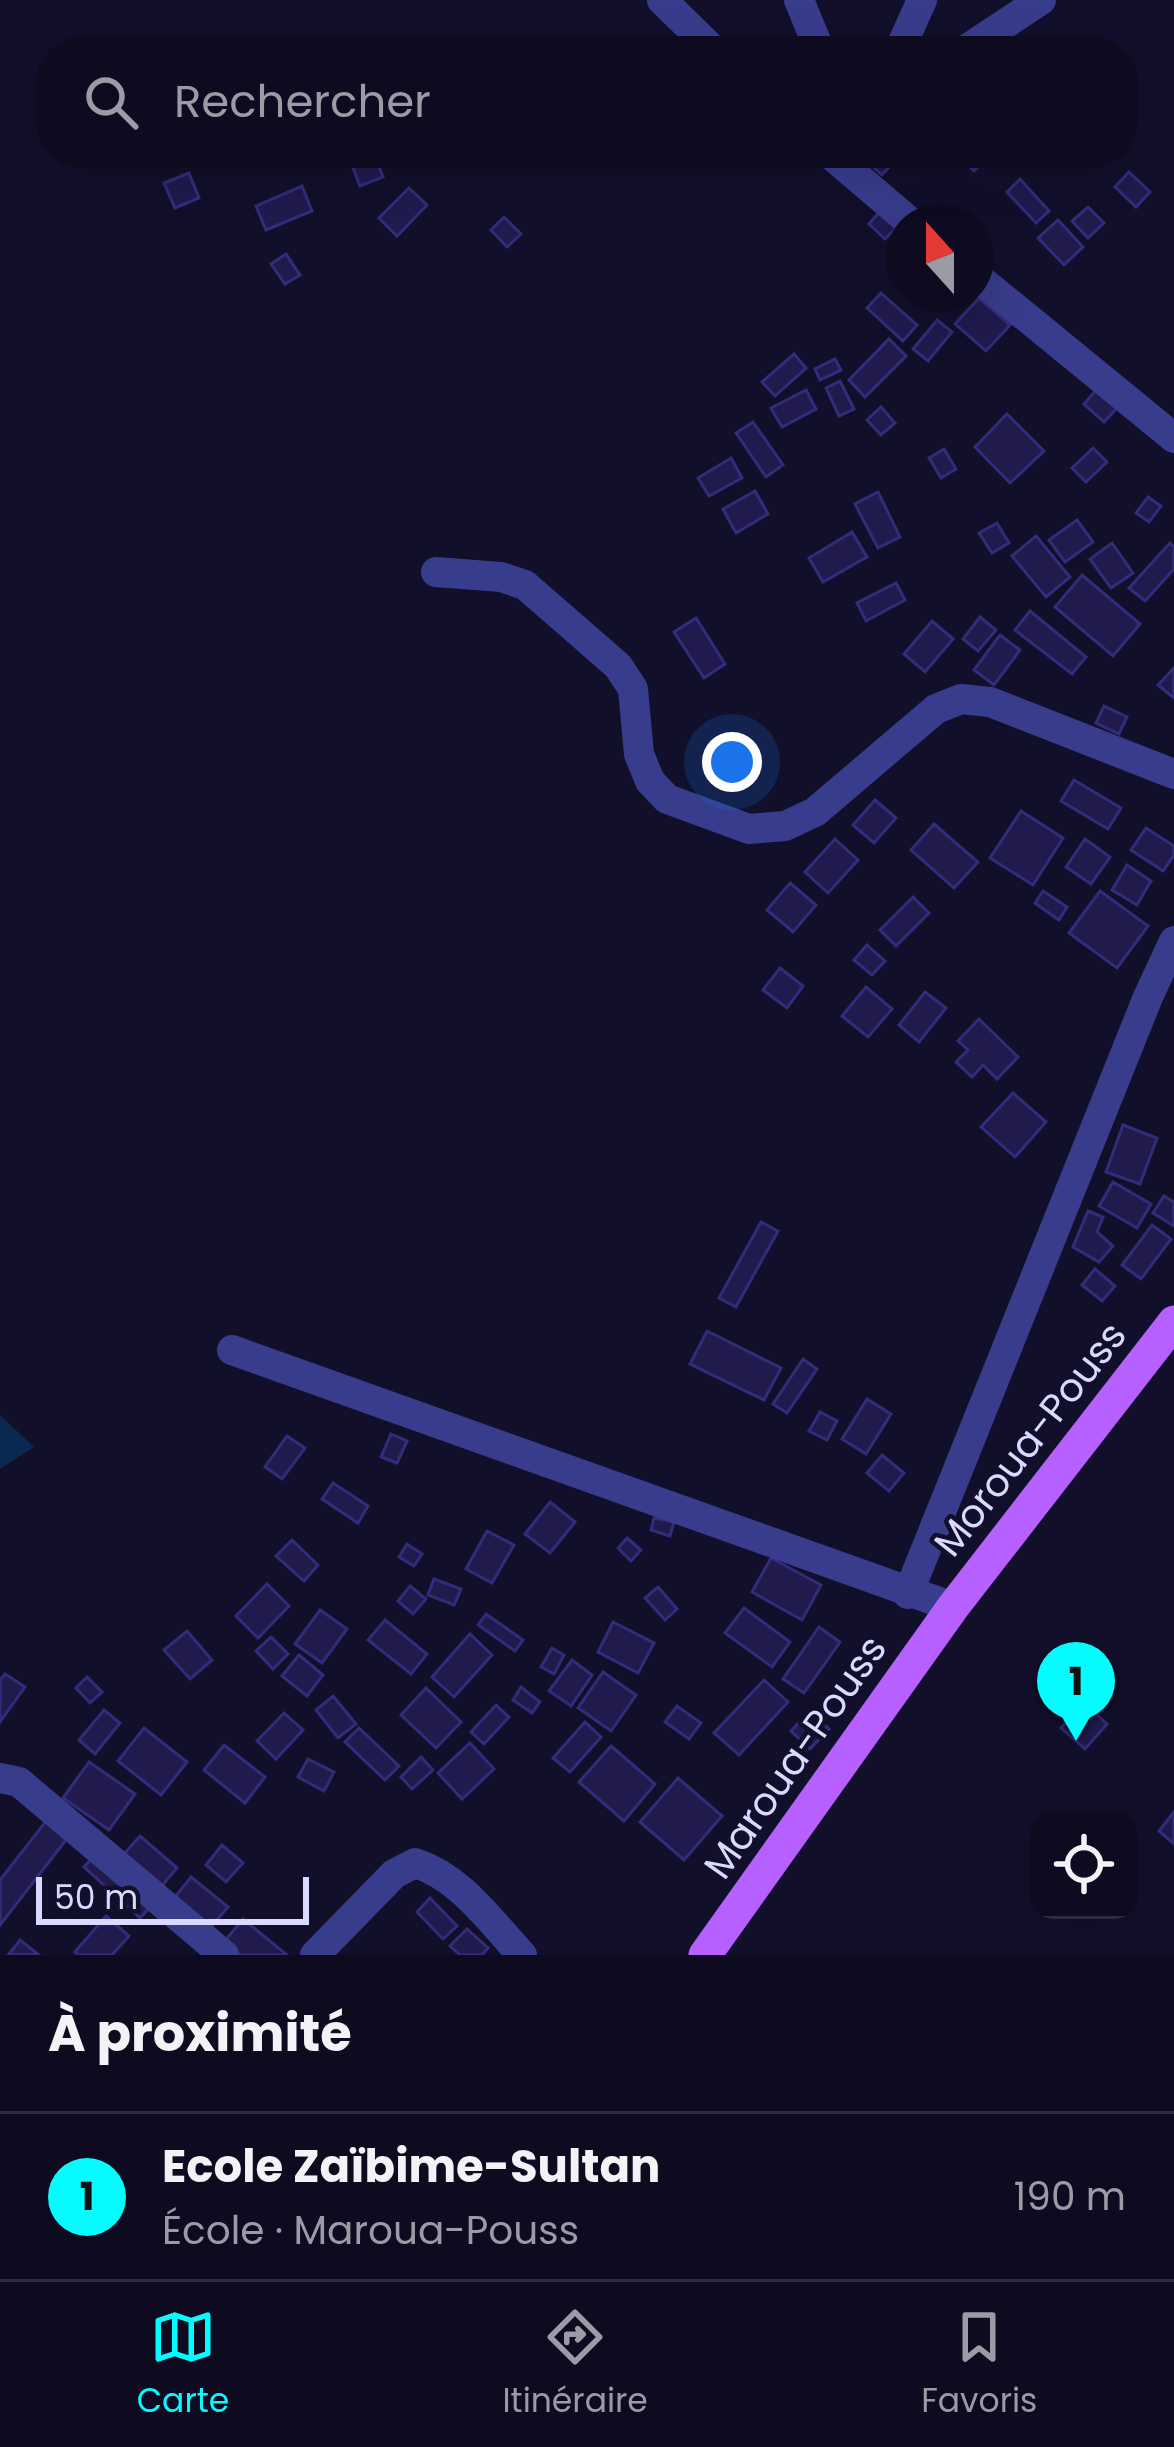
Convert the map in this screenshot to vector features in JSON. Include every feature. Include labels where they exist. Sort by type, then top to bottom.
[{"type":"main road","name":"Moroua-Pouss","points":[[952,1607],[1174,1322]]},
{"type":"main road","name":"Maroua-Pouss","points":[[706,1955],[952,1607]]},
{"type":"street","points":[[662,0],[699,36]]},
{"type":"street","points":[[800,0],[814,36]]},
{"type":"street","points":[[906,36],[922,0]]},
{"type":"street","points":[[987,36],[1041,0]]},
{"type":"street","points":[[859,168],[893,204]]},
{"type":"street","points":[[994,291],[1174,438]]},
{"type":"street","points":[[436,572],[501,577],[525,585],[617,666],[633,689],[639,754],[650,781],[667,800],[748,830],[785,826],[815,812],[936,709],[961,699],[990,702],[1174,774]]},
{"type":"street","points":[[908,1594],[1174,941]]},
{"type":"street","points":[[232,1351],[952,1607]]},
{"type":"street","points":[[0,1778],[19,1782],[224,1955]]},
{"type":"street","points":[[315,1955],[394,1874],[415,1863],[439,1870],[522,1955]]},
{"type":"water","points":[[0,1415],[34,1447],[0,1469]]},
{"type":"building","points":[[353,168],[380,168],[383,177],[360,186]]},
{"type":"building","points":[[1129,172],[1150,192],[1136,207],[1115,187]]},
{"type":"building","points":[[189,173],[199,198],[175,208],[164,183]]},
{"type":"building","points":[[1020,179],[1049,211],[1036,223],[1007,192]]},
{"type":"building","points":[[302,186],[312,211],[266,230],[256,206]]},
{"type":"building","points":[[409,188],[427,205],[397,236],[379,218]]},
{"type":"building","points":[[1088,207],[1104,223],[1088,238],[1072,221]]},
{"type":"building","points":[[881,210],[886,215],[886,238],[885,239],[869,224]]},
{"type":"building","points":[[504,217],[521,234],[507,247],[491,230]]},
{"type":"building","points":[[1058,220],[1083,247],[1064,265],[1038,238]]},
{"type":"building","points":[[286,254],[300,275],[285,284],[271,264]]},
{"type":"building","points":[[881,293],[886,297],[886,312],[902,312],[917,325],[903,341],[867,308]]},
{"type":"building","points":[[994,311],[1010,325],[986,351],[955,324],[966,312]]},
{"type":"building","points":[[937,320],[952,332],[928,361],[913,349]]},
{"type":"building","points":[[889,339],[906,356],[865,397],[849,380]]},
{"type":"building","points":[[794,354],[806,368],[775,396],[762,382]]},
{"type":"building","points":[[835,359],[841,370],[820,380],[815,369]]},
{"type":"building","points":[[840,381],[854,409],[839,416],[826,388]]},
{"type":"building","points":[[806,390],[816,409],[782,427],[771,408]]},
{"type":"building","points":[[1096,390],[1117,408],[1104,422],[1084,404]]},
{"type":"building","points":[[881,407],[895,423],[881,435],[867,420]]},
{"type":"building","points":[[1007,414],[1044,451],[1010,483],[975,447]]},
{"type":"building","points":[[753,422],[783,465],[766,477],[736,433]]},
{"type":"building","points":[[1093,448],[1107,462],[1086,482],[1072,468]]},
{"type":"building","points":[[944,449],[956,469],[941,478],[929,458]]},
{"type":"building","points":[[731,458],[742,478],[709,496],[698,478]]},
{"type":"building","points":[[755,491],[768,514],[736,533],[723,509]]},
{"type":"building","points":[[878,492],[900,537],[878,548],[855,504]]},
{"type":"building","points":[[1148,497],[1161,506],[1149,522],[1136,513]]},
{"type":"building","points":[[1077,520],[1093,542],[1065,562],[1049,540]]},
{"type":"building","points":[[997,523],[1009,543],[992,553],[979,533]]},
{"type":"building","points":[[852,532],[867,557],[823,582],[809,558]]},
{"type":"building","points":[[1036,536],[1070,577],[1046,597],[1012,556]]},
{"type":"building","points":[[1112,543],[1133,573],[1111,588],[1090,559]]},
{"type":"building","points":[[1170,543],[1174,569],[1145,601],[1129,588]]},
{"type":"building","points":[[1082,575],[1140,624],[1113,656],[1055,607]]},
{"type":"building","points":[[896,583],[905,600],[866,621],[857,603]]},
{"type":"building","points":[[1030,611],[1086,657],[1072,674],[1015,630]]},
{"type":"building","points":[[980,617],[996,630],[978,651],[963,639]]},
{"type":"building","points":[[696,618],[725,664],[704,678],[674,632]]},
{"type":"building","points":[[932,621],[953,639],[925,672],[904,654]]},
{"type":"building","points":[[1000,635],[1020,650],[994,685],[974,670]]},
{"type":"building","points":[[1174,668],[1174,698],[1158,685]]},
{"type":"building","points":[[1104,706],[1127,717],[1119,734],[1096,723]]},
{"type":"building","points":[[1074,780],[1121,808],[1108,829],[1061,801]]},
{"type":"building","points":[[875,800],[896,818],[874,843],[853,825]]},
{"type":"building","points":[[1021,811],[1063,838],[1033,885],[990,858]]},
{"type":"building","points":[[934,824],[978,862],[954,888],[911,850]]},
{"type":"building","points":[[1146,828],[1174,846],[1174,855],[1163,871],[1131,850]]},
{"type":"building","points":[[835,839],[858,860],[828,893],[805,872]]},
{"type":"building","points":[[1085,839],[1110,857],[1091,884],[1066,867]]},
{"type":"building","points":[[1127,865],[1151,881],[1137,905],[1112,890]]},
{"type":"building","points":[[790,883],[816,905],[793,932],[767,910]]},
{"type":"building","points":[[1043,891],[1067,907],[1059,920],[1035,903]]},
{"type":"building","points":[[1100,891],[1148,926],[1117,968],[1069,933]]},
{"type":"building","points":[[913,897],[929,913],[896,946],[880,930]]},
{"type":"building","points":[[867,945],[885,961],[872,975],[854,960]]},
{"type":"building","points":[[780,968],[803,986],[787,1008],[763,990]]},
{"type":"building","points":[[866,987],[892,1009],[868,1037],[842,1016]]},
{"type":"building","points":[[925,992],[946,1008],[919,1042],[899,1025]]},
{"type":"building","points":[[979,1019],[1018,1057],[997,1079],[983,1065],[972,1077],[956,1062],[968,1050],[958,1041]]},
{"type":"building","points":[[1013,1093],[1046,1122],[1015,1157],[981,1127]]},
{"type":"building","points":[[1123,1125],[1157,1138],[1140,1184],[1106,1172]]},
{"type":"building","points":[[1113,1182],[1151,1204],[1137,1228],[1099,1206]]},
{"type":"building","points":[[1164,1196],[1174,1202],[1174,1226],[1153,1213]]},
{"type":"building","points":[[1088,1211],[1103,1217],[1097,1232],[1113,1246],[1099,1262],[1073,1247]]},
{"type":"building","points":[[761,1222],[778,1231],[736,1307],[719,1298]]},
{"type":"building","points":[[1152,1225],[1171,1239],[1141,1279],[1122,1265]]},
{"type":"building","points":[[1095,1269],[1115,1286],[1102,1301],[1082,1285]]},
{"type":"building","points":[[707,1331],[781,1368],[764,1400],[690,1364]]},
{"type":"building","points":[[803,1359],[817,1369],[787,1413],[773,1404]]},
{"type":"building","points":[[867,1399],[891,1414],[866,1454],[842,1439]]},
{"type":"building","points":[[820,1412],[837,1421],[827,1440],[809,1431]]},
{"type":"building","points":[[391,1434],[407,1441],[397,1463],[381,1457]]},
{"type":"building","points":[[287,1436],[305,1448],[282,1479],[265,1467]]},
{"type":"building","points":[[882,1455],[904,1473],[889,1491],[867,1473]]},
{"type":"building","points":[[333,1483],[368,1506],[358,1523],[322,1499]]},
{"type":"building","points":[[550,1502],[575,1522],[550,1553],[525,1534]]},
{"type":"building","points":[[654,1518],[674,1522],[670,1536],[651,1530]]},
{"type":"building","points":[[487,1531],[514,1545],[492,1583],[466,1569]]},
{"type":"building","points":[[627,1538],[641,1550],[631,1561],[618,1548]]},
{"type":"building","points":[[292,1540],[318,1565],[304,1581],[276,1556]]},
{"type":"building","points":[[407,1544],[422,1554],[414,1566],[399,1557]]},
{"type":"building","points":[[771,1558],[821,1585],[802,1620],[752,1592]]},
{"type":"building","points":[[434,1579],[461,1589],[454,1605],[428,1595]]},
{"type":"building","points":[[267,1584],[289,1606],[258,1638],[236,1616]]},
{"type":"building","points":[[410,1586],[426,1599],[413,1614],[398,1601]]},
{"type":"building","points":[[658,1587],[677,1609],[665,1620],[645,1598]]},
{"type":"building","points":[[744,1608],[790,1642],[772,1667],[725,1633]]},
{"type":"building","points":[[320,1610],[347,1629],[322,1663],[295,1644]]},
{"type":"building","points":[[486,1614],[523,1640],[515,1651],[478,1625]]},
{"type":"building","points":[[385,1620],[427,1654],[411,1674],[368,1640]]},
{"type":"building","points":[[613,1622],[654,1643],[638,1673],[598,1652]]},
{"type":"building","points":[[819,1627],[840,1642],[804,1693],[783,1679]]},
{"type":"building","points":[[187,1631],[212,1660],[190,1679],[164,1650]]},
{"type":"building","points":[[470,1634],[492,1655],[454,1697],[432,1677]]},
{"type":"building","points":[[271,1637],[288,1654],[273,1669],[256,1651]]},
{"type":"building","points":[[552,1648],[564,1655],[554,1674],[541,1667]]},
{"type":"building","points":[[299,1655],[323,1675],[307,1696],[282,1676]]},
{"type":"building","points":[[572,1660],[592,1675],[571,1706],[549,1691]]},
{"type":"building","points":[[603,1672],[636,1695],[611,1731],[578,1708]]},
{"type":"building","points":[[5,1674],[25,1687],[0,1722],[0,1680]]},
{"type":"building","points":[[87,1677],[102,1692],[90,1703],[76,1688]]},
{"type":"building","points":[[764,1680],[788,1702],[739,1755],[714,1733]]},
{"type":"building","points":[[521,1687],[540,1702],[532,1713],[513,1700]]},
{"type":"building","points":[[426,1688],[461,1722],[436,1748],[401,1715]]},
{"type":"building","points":[[333,1696],[356,1724],[338,1738],[316,1710]]},
{"type":"building","points":[[1084,1703],[1107,1724],[1085,1749],[1061,1728]]},
{"type":"building","points":[[496,1705],[509,1717],[484,1744],[471,1732]]},
{"type":"building","points":[[677,1706],[701,1723],[689,1739],[665,1722]]},
{"type":"building","points":[[104,1710],[120,1723],[95,1754],[79,1740]]},
{"type":"building","points":[[810,1711],[829,1729],[810,1749],[791,1731]]},
{"type":"building","points":[[284,1713],[303,1730],[276,1759],[257,1741]]},
{"type":"building","points":[[585,1722],[601,1737],[570,1772],[553,1758]]},
{"type":"building","points":[[144,1728],[187,1762],[161,1795],[118,1761]]},
{"type":"building","points":[[359,1728],[399,1766],[385,1780],[345,1742]]},
{"type":"building","points":[[470,1743],[494,1769],[462,1799],[438,1773]]},
{"type":"building","points":[[224,1745],[265,1777],[245,1803],[204,1770]]},
{"type":"building","points":[[611,1746],[655,1784],[624,1821],[579,1782]]},
{"type":"building","points":[[421,1757],[433,1770],[412,1789],[401,1777]]},
{"type":"building","points":[[308,1759],[334,1772],[324,1791],[298,1777]]},
{"type":"building","points":[[89,1762],[135,1794],[109,1830],[63,1798]]},
{"type":"building","points":[[678,1778],[722,1816],[684,1860],[640,1822]]},
{"type":"building","points":[[1174,1812],[1174,1844],[1159,1831]]},
{"type":"building","points":[[47,1820],[69,1836],[0,1925],[0,1880]]},
{"type":"building","points":[[140,1836],[177,1868],[161,1887],[123,1855]]},
{"type":"building","points":[[222,1845],[243,1863],[226,1882],[206,1865]]},
{"type":"building","points":[[96,1854],[152,1905],[140,1918],[84,1867]]},
{"type":"building","points":[[191,1877],[228,1907],[206,1933],[170,1903]]},
{"type":"building","points":[[430,1898],[457,1926],[443,1939],[417,1912]]},
{"type":"building","points":[[106,1916],[129,1936],[112,1955],[78,1955],[75,1952]]},
{"type":"building","points":[[243,1919],[287,1955],[240,1955],[224,1942]]},
{"type":"building","points":[[467,1929],[488,1948],[482,1955],[460,1955],[450,1946]]},
{"type":"building","points":[[20,1940],[39,1955],[9,1954]]},
{"type":"place","name":"Ecole Zaïbime-Sultan","points":[[1076,1741]]}]
